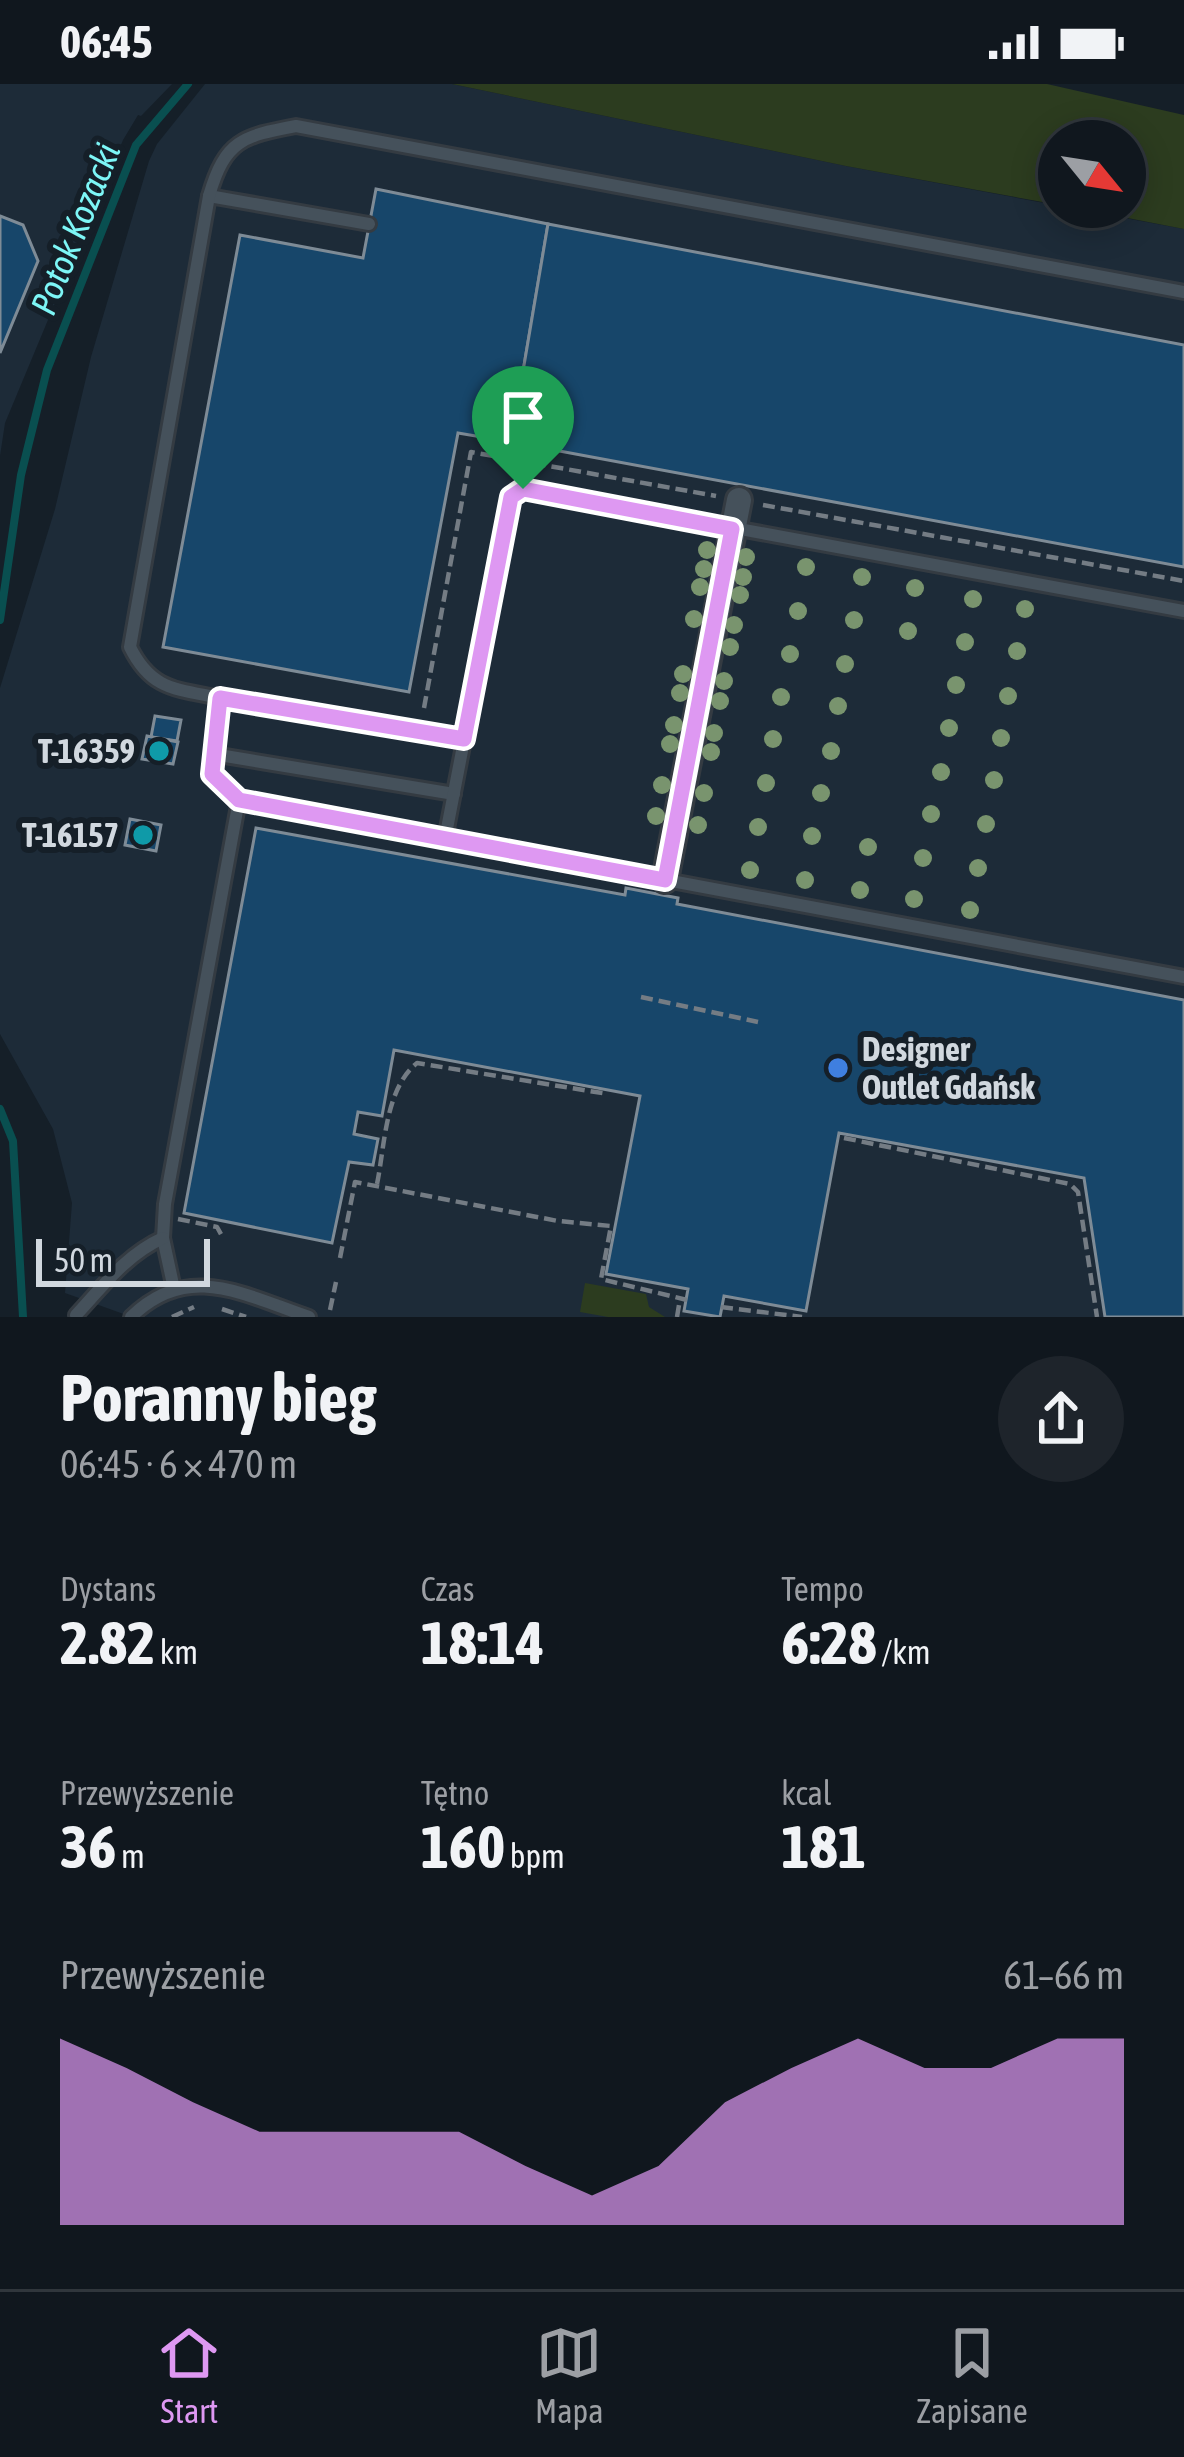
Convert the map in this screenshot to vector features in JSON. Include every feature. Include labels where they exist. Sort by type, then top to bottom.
[{"type":"street","points":[[665,880],[739,500]]},
{"type":"lane","points":[[464,739],[165,686],[142,671],[130,646],[209,196],[219,160],[248,135],[296,126],[1184,292]]},
{"type":"lane","points":[[209,196],[369,224]]},
{"type":"lane","points":[[446,838],[511,497],[523,489],[1184,611]]},
{"type":"lane","points":[[220,698],[212,774],[239,800],[1184,977]]},
{"type":"lane","points":[[213,754],[454,794]]},
{"type":"lane","points":[[174,1289],[163,1238],[176,1138],[239,800]]},
{"type":"lane","points":[[76,1315],[145,1246],[163,1238]]},
{"type":"lane","points":[[131,1317],[146,1301],[192,1284],[216,1286],[309,1317]]},
{"type":"path","points":[[641,997],[758,1022]]},
{"type":"path","points":[[377,1186],[380,1152],[396,1091],[405,1073],[417,1063],[608,1094]]},
{"type":"path","points":[[844,1138],[1070,1184],[1078,1192],[1097,1317]]},
{"type":"path","points":[[340,1258],[355,1182],[571,1223],[580,1220],[611,1226],[601,1280],[683,1300],[676,1317]]},
{"type":"path","points":[[178,1219],[217,1227],[222,1236]]},
{"type":"path","points":[[330,1310],[335,1282]]},
{"type":"path","points":[[172,1317],[199,1305]]},
{"type":"path","points":[[209,1305],[246,1317]]},
{"type":"path","points":[[726,1317],[724,1307],[802,1317]]},
{"type":"shaded area","points":[[0,84],[172,84],[138,115],[123,140],[5,423],[0,456]]},
{"type":"shaded area","points":[[205,84],[452,84],[1038,202],[1038,228],[1146,228],[1146,222],[1184,229],[1184,1317],[132,1317],[65,1293],[72,1203],[53,1129],[0,1034],[0,688],[55,509],[91,357],[157,144]]},
{"type":"green space","points":[[452,84],[1047,84],[1184,115],[1184,229],[1146,222],[1146,120],[1038,120],[1038,201]]},
{"type":"green space","points":[[585,1283],[646,1294],[649,1307],[665,1317],[580,1312]]},
{"type":"building","points":[[376,189],[548,224],[511,442],[458,433],[409,692],[163,647],[240,235],[363,258]]},
{"type":"building","points":[[0,216],[23,225],[38,261],[0,353]]},
{"type":"building","points":[[548,224],[1184,345],[1184,567],[511,442]]},
{"type":"building","points":[[155,716],[181,720],[177,741],[151,737]]},
{"type":"building","name":"T-16359","points":[[147,736],[178,742],[173,764],[142,759]]},
{"type":"building","name":"T-16157","points":[[130,819],[161,825],[156,851],[125,845]]},
{"type":"building","name":"Designer Outlet Gdańsk","points":[[256,828],[625,895],[626,888],[678,898],[677,904],[1184,1000],[1184,1317],[1105,1317],[1084,1178],[839,1133],[806,1311],[724,1296],[720,1317],[684,1311],[688,1289],[606,1274],[640,1096],[394,1050],[382,1116],[358,1112],[354,1134],[378,1139],[373,1165],[349,1162],[332,1243],[184,1213]]},
{"type":"waterway","name":"Potok Kozacki","points":[[0,620],[21,475],[47,370],[136,145],[188,84]]},
{"type":"waterway","name":"Potok Kozacki","points":[[0,1109],[13,1141],[23,1317]]},
{"type":"place","name":"T-16359","points":[[159,751]]},
{"type":"place","name":"T-16157","points":[[143,835]]},
{"type":"place","name":"Designer Outlet Gdańsk","points":[[838,1068]]},
{"type":"route","points":[[523,489],[732,529],[665,880],[239,800],[212,774],[220,698],[464,739],[511,497],[523,489]]}]
